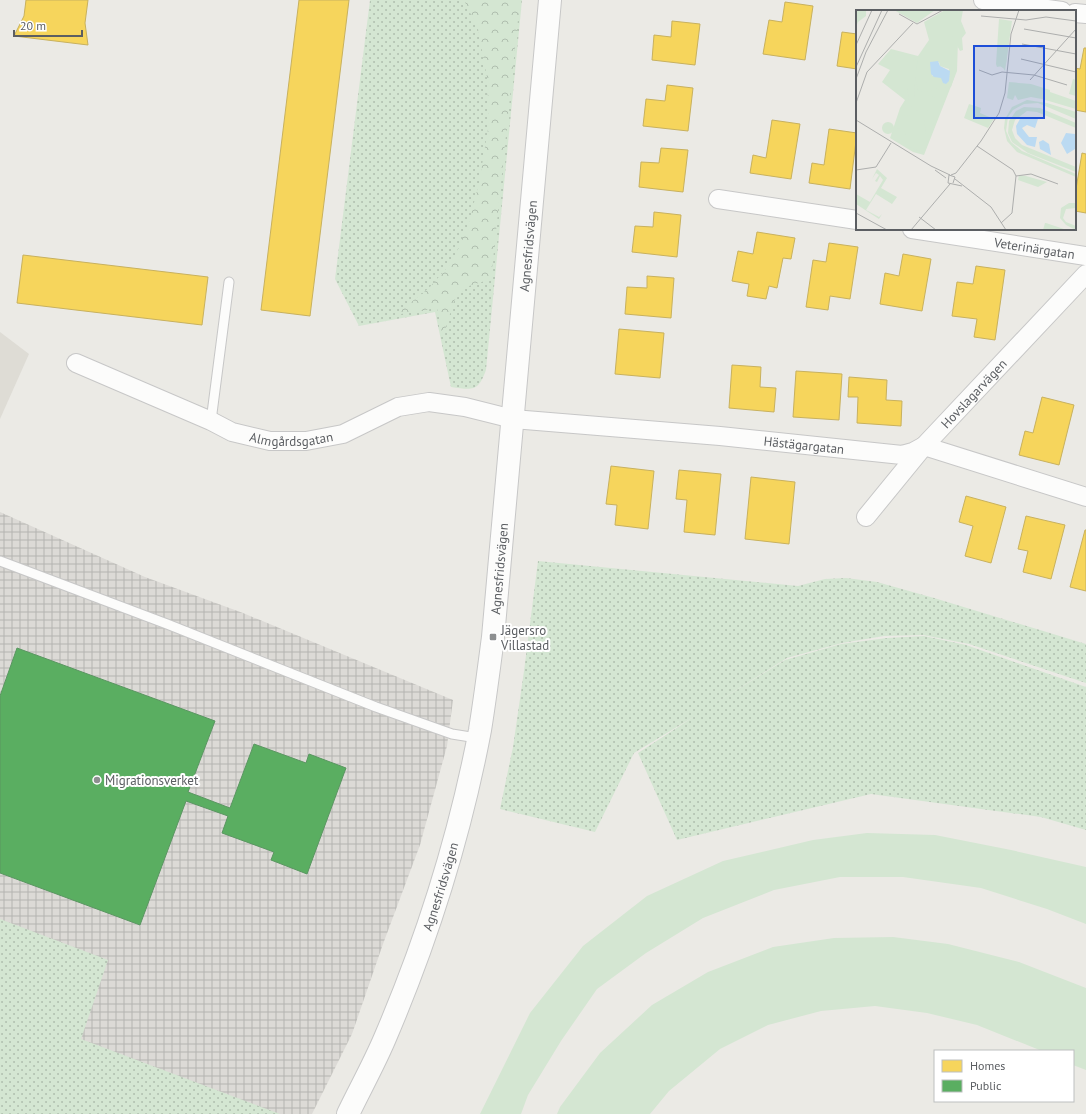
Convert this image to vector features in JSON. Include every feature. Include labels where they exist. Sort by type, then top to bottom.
[{"type":"main road","name":"Agnesfridsvägen","points":[[348,1114],[385,1039],[426,930],[446,866],[478,738],[493,637],[550,0]]},
{"type":"street","points":[[983,0],[1055,10]]},
{"type":"street","points":[[1076,13],[1086,14]]},
{"type":"street","points":[[718,199],[856,220]]},
{"type":"street","name":"Veterinärgatan","points":[[918,230],[1086,256]]},
{"type":"street","name":"Hovslagarvägen","points":[[866,517],[924,446],[1086,274]]},
{"type":"street","name":"Almgårdsgatan","points":[[76,363],[211,421],[232,432],[270,441],[306,441],[343,434],[398,407],[429,402],[466,407],[513,419]]},
{"type":"street","name":"Hästägargatan","points":[[513,419],[706,435],[902,455],[913,452],[924,446]]},
{"type":"street","points":[[924,446],[1086,497]]},
{"type":"lane","points":[[211,421],[229,282]]},
{"type":"lane","points":[[0,562],[167,624],[376,706],[452,734],[478,738]]},
{"type":"shaded area","points":[[0,332],[29,354],[0,419]]},
{"type":"shaded area","points":[[0,512],[145,577],[243,613],[453,700],[447,746],[420,845],[383,944],[352,1034],[312,1114],[0,1114]]},
{"type":"green space","points":[[370,0],[522,0],[486,370],[480,382],[474,388],[465,389],[451,387],[435,312],[359,326],[335,279]]},
{"type":"green space","points":[[464,0],[520,0],[491,279],[466,287],[454,301],[443,337],[437,308],[395,315],[429,288],[452,262],[468,226],[479,183],[489,123],[487,77],[478,29]]},
{"type":"green space","points":[[538,561],[798,586],[825,579],[846,578],[877,582],[1086,644],[1086,683],[969,644],[923,635],[884,636],[842,643],[787,658],[709,707],[785,660],[841,644],[887,638],[924,636],[966,645],[1086,687],[1086,830],[1041,817],[871,794],[677,840],[638,753],[695,716],[634,753],[595,832],[500,809],[513,747]]},
{"type":"green space","points":[[867,833],[935,835],[1086,867],[1086,924],[1047,909],[981,888],[903,877],[840,877],[774,890],[703,918],[646,953],[597,989],[561,1041],[528,1095],[521,1114],[480,1114],[530,1013],[583,946],[647,896],[723,861],[813,840]]},
{"type":"green space","points":[[0,919],[108,960],[81,1039],[280,1114],[0,1114]]},
{"type":"green space","points":[[893,937],[948,944],[1019,962],[1086,988],[1086,1070],[1074,1065],[1074,1050],[1040,1050],[977,1025],[927,1013],[875,1006],[821,1011],[768,1025],[720,1049],[669,1091],[650,1114],[557,1114],[560,1107],[600,1053],[652,1005],[708,972],[773,947],[834,938]]},
{"type":"building: Homes","points":[[26,0],[88,0],[85,23],[88,45],[14,36],[24,16]]},
{"type":"building: Homes","points":[[299,0],[349,0],[310,316],[261,310]]},
{"type":"building: Homes","points":[[785,2],[813,6],[805,60],[763,54],[769,20],[782,22]]},
{"type":"building: Homes","points":[[672,21],[700,24],[695,65],[652,60],[654,35],[671,37]]},
{"type":"building: Homes","points":[[842,32],[856,34],[856,69],[837,66]]},
{"type":"building: Homes","points":[[1084,48],[1086,48],[1086,112],[1076,110],[1076,68],[1080,69]]},
{"type":"building: Homes","points":[[667,85],[693,88],[688,131],[643,126],[646,99],[665,101]]},
{"type":"building: Homes","points":[[772,120],[800,124],[791,179],[750,173],[753,155],[766,158]]},
{"type":"building: Homes","points":[[829,129],[856,133],[850,189],[809,183],[812,163],[824,165]]},
{"type":"building: Homes","points":[[661,148],[688,150],[683,192],[639,187],[641,162],[659,163]]},
{"type":"building: Homes","points":[[1082,153],[1086,154],[1086,213],[1076,211],[1076,189]]},
{"type":"building: Homes","points":[[654,212],[681,215],[677,257],[632,252],[635,226],[653,227]]},
{"type":"building: Homes","points":[[757,232],[795,238],[791,259],[783,258],[777,288],[769,286],[766,299],[747,296],[749,284],[732,281],[738,251],[753,254]]},
{"type":"building: Homes","points":[[829,243],[858,247],[850,299],[830,296],[828,310],[806,307],[813,260],[826,262]]},
{"type":"building: Homes","points":[[903,254],[931,259],[922,311],[880,304],[885,273],[899,276]]},
{"type":"building: Homes","points":[[23,255],[208,277],[202,325],[17,303]]},
{"type":"building: Homes","points":[[976,266],[1005,270],[995,340],[974,337],[977,319],[952,316],[957,282],[973,284]]},
{"type":"building: Homes","points":[[647,276],[674,278],[671,318],[625,314],[627,287],[647,288]]},
{"type":"building: Homes","points":[[619,329],[664,333],[660,378],[615,374]]},
{"type":"building: Homes","points":[[732,365],[761,367],[760,387],[776,388],[774,412],[729,408]]},
{"type":"building: Homes","points":[[796,371],[842,374],[839,420],[793,417]]},
{"type":"building: Homes","points":[[849,377],[887,380],[886,400],[902,401],[901,426],[857,423],[858,397],[848,397]]},
{"type":"building: Homes","points":[[1042,397],[1074,405],[1059,465],[1019,455],[1025,431],[1033,433]]},
{"type":"building: Homes","points":[[611,466],[654,471],[648,529],[615,525],[617,505],[606,504]]},
{"type":"building: Homes","points":[[679,470],[721,474],[715,535],[684,532],[687,500],[676,499]]},
{"type":"building: Homes","points":[[751,477],[795,482],[789,544],[745,539]]},
{"type":"building: Homes","points":[[966,496],[1006,507],[991,563],[965,556],[973,526],[959,522]]},
{"type":"building: Homes","points":[[1026,516],[1065,525],[1051,579],[1023,572],[1028,551],[1018,549]]},
{"type":"building: Homes","points":[[1086,530],[1086,591],[1070,587]]},
{"type":"building: Public","name":"Migrationsverket","points":[[17,648],[215,721],[188,792],[230,808],[254,744],[306,763],[309,754],[346,768],[307,874],[271,860],[274,852],[222,833],[228,816],[186,801],[140,925],[0,873],[0,696]]},
{"type":"place","name":"Jägersro Villastad","points":[[493,637]]},
{"type":"place","name":"Migrationsverket","points":[[97,780]]}]
